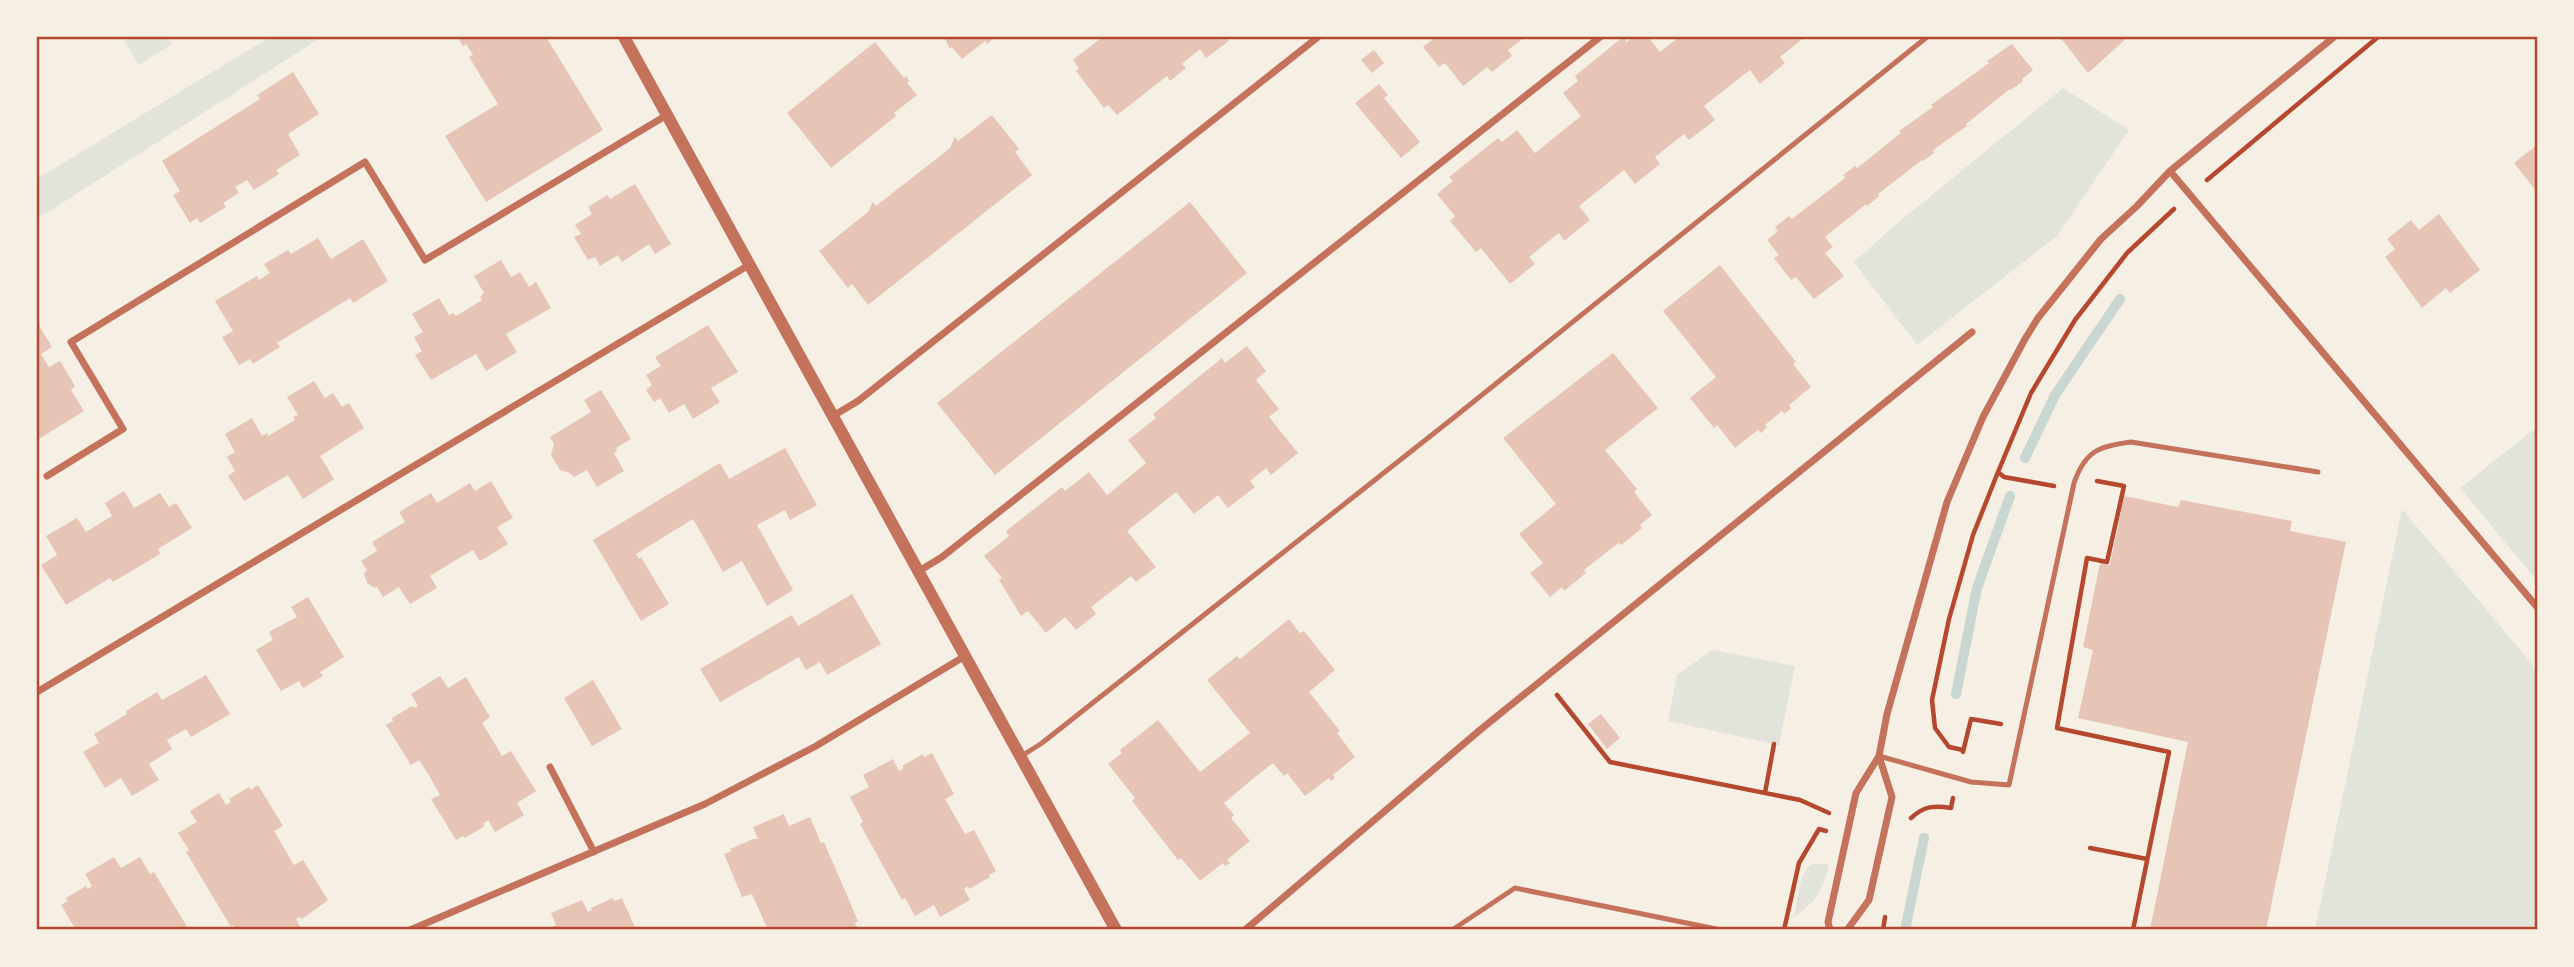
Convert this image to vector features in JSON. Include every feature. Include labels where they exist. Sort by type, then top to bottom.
[{"type":"street","points":[[624,37],[1116,930]]},
{"type":"street","points":[[834,416],[858,401],[1318,37]]},
{"type":"street","points":[[919,571],[953,548],[1600,37]]},
{"type":"street","points":[[1830,930],[1828,922],[1856,793],[1879,756],[1887,714],[1947,502],[1983,417],[2038,318],[2101,239],[2170,171],[2334,37]]},
{"type":"street","points":[[47,476],[123,429],[71,342],[365,162],[425,260],[667,115]]},
{"type":"street","points":[[2170,171],[2537,607]]},
{"type":"street","points":[[37,692],[750,265]]},
{"type":"street","points":[[1245,930],[1543,678],[1972,332]]},
{"type":"street","points":[[410,930],[705,804],[804,752],[965,656]]},
{"type":"street","points":[[1847,930],[1869,900],[1892,797],[1879,756]]},
{"type":"street","points":[[550,767],[594,852]]},
{"type":"lane","points":[[1020,757],[1053,734],[1452,419],[1927,37]]},
{"type":"lane","points":[[1879,756],[1971,782],[2009,785],[2074,483],[2079,467],[2090,454],[2110,444],[2131,442],[2318,472]]},
{"type":"lane","points":[[1452,930],[1515,888],[1721,930]]},
{"type":"path","points":[[1963,750],[1949,747],[1936,728],[1932,699],[1949,620],[1970,547],[2031,393],[2075,320],[2127,253],[2189,195],[2378,37]]},
{"type":"path","points":[[1998,472],[2004,477],[2054,486]]},
{"type":"path","points":[[2057,728],[2087,558],[2107,562],[2124,486],[2092,480]]},
{"type":"path","points":[[1543,678],[1610,762],[1800,800],[1829,813]]},
{"type":"path","points":[[1962,758],[1970,719],[2005,725]]},
{"type":"path","points":[[2048,730],[2057,728],[2169,752],[2133,930]]},
{"type":"path","points":[[1765,793],[1774,744]]},
{"type":"path","points":[[1951,808],[1953,798]]},
{"type":"path","points":[[1784,930],[1799,863],[1819,830]]},
{"type":"path","points":[[2090,848],[2147,859]]},
{"type":"shaded area","points":[[122,37],[168,37],[172,44],[139,65]]},
{"type":"shaded area","points":[[270,37],[322,37],[37,219],[37,179]]},
{"type":"shaded area","points":[[2063,88],[2129,130],[2057,236],[1917,345],[1854,262]]},
{"type":"shaded area","points":[[2537,427],[2537,581],[2460,488]]},
{"type":"shaded area","points":[[2402,509],[2537,670],[2537,930],[2315,930]]},
{"type":"shaded area","points":[[1712,650],[1795,666],[1779,745],[1668,721],[1677,675]]},
{"type":"shaded area","points":[[1814,863],[1829,865],[1824,881],[1813,901],[1794,917],[1802,879]]},
{"type":"building","points":[[457,37],[546,37],[603,130],[486,202],[445,136],[498,104],[469,57],[473,55]]},
{"type":"building","points":[[944,37],[995,37],[987,44],[985,41],[962,59],[952,47],[950,49]]},
{"type":"building","points":[[1102,37],[1225,37],[1229,41],[1206,58],[1200,49],[1182,64],[1186,68],[1170,81],[1167,76],[1117,115],[1108,105],[1104,108],[1076,71],[1079,68],[1073,60]]},
{"type":"building","points":[[1436,37],[1525,37],[1508,50],[1512,56],[1492,72],[1487,67],[1463,86],[1445,63],[1439,67],[1423,47]]},
{"type":"building","points":[[1623,37],[1627,42],[1633,37],[1648,37],[1660,52],[1679,37],[1805,37],[1780,57],[1785,63],[1760,84],[1750,70],[1704,106],[1715,120],[1689,140],[1684,134],[1655,157],[1660,164],[1635,184],[1624,170],[1579,206],[1590,220],[1564,241],[1559,233],[1529,257],[1535,264],[1510,284],[1481,248],[1476,252],[1450,221],[1455,216],[1437,194],[1453,181],[1449,177],[1498,138],[1502,142],[1517,130],[1535,153],[1581,116],[1563,93],[1578,81],[1575,76]]},
{"type":"building","points":[[2060,37],[2128,37],[2088,73]]},
{"type":"building","points":[[875,42],[904,78],[906,76],[909,81],[907,83],[917,95],[894,113],[896,116],[831,168],[787,113]]},
{"type":"building","points":[[2012,44],[2033,70],[2023,81],[1825,237],[1833,247],[1825,253],[1844,276],[1814,299],[1796,277],[1791,280],[1774,258],[1779,255],[1767,240],[1778,231],[1775,227],[1789,216],[1792,219],[1845,178],[1843,175],[1855,166],[1857,168],[1901,133],[1899,131],[1933,107],[1931,105]]},
{"type":"building","points":[[1374,50],[1384,63],[1372,73],[1361,60]]},
{"type":"building","points":[[293,72],[319,114],[288,134],[300,155],[276,170],[279,174],[254,190],[247,180],[235,187],[239,193],[223,203],[226,207],[200,223],[197,218],[190,223],[173,195],[180,191],[162,161],[260,99],[257,95]]},
{"type":"building","points":[[1379,84],[1388,95],[1384,98],[1420,142],[1401,158],[1355,103]]},
{"type":"building","points":[[992,115],[1019,149],[1015,152],[1032,175],[868,305],[852,284],[848,288],[819,251],[868,212],[873,202],[876,206],[950,148],[955,137],[958,141]]},
{"type":"building","points":[[2537,145],[2537,192],[2514,163]]},
{"type":"building","points":[[635,184],[671,244],[655,254],[649,244],[622,262],[618,255],[600,266],[595,257],[588,260],[574,237],[581,234],[575,225],[592,214],[588,207],[607,195],[610,199]]},
{"type":"building","points":[[1190,202],[1247,273],[995,475],[937,403]]},
{"type":"building","points":[[2439,214],[2480,270],[2450,293],[2446,288],[2422,308],[2385,257],[2395,249],[2387,239],[2411,220],[2419,230]]},
{"type":"building","points":[[318,238],[331,259],[363,239],[388,281],[353,303],[350,298],[277,343],[280,347],[253,364],[250,359],[239,365],[222,337],[233,331],[215,301],[257,276],[259,280],[270,273],[264,264],[288,250],[291,254]]},
{"type":"building","points":[[501,260],[511,277],[520,272],[529,287],[536,282],[551,308],[506,334],[517,352],[486,371],[476,354],[431,380],[415,355],[422,351],[414,337],[423,332],[412,314],[439,298],[449,315],[453,313],[456,316],[482,300],[480,297],[484,293],[474,276]]},
{"type":"building","points":[[1720,265],[1796,362],[1793,364],[1811,387],[1789,405],[1791,409],[1784,414],[1782,411],[1765,425],[1767,427],[1761,433],[1758,430],[1735,448],[1717,425],[1714,428],[1690,398],[1716,377],[1663,311]]},
{"type":"building","points":[[37,322],[52,347],[41,354],[49,367],[60,361],[75,386],[71,390],[84,411],[37,440]]},
{"type":"building","points":[[708,325],[738,372],[711,388],[720,402],[693,419],[684,404],[669,413],[660,398],[654,402],[646,390],[652,385],[646,375],[661,366],[655,357]]},
{"type":"building","points":[[1247,346],[1266,371],[1256,380],[1279,409],[1269,417],[1298,453],[1271,475],[1266,468],[1250,481],[1255,487],[1228,508],[1218,495],[1194,514],[1176,492],[1127,531],[1156,567],[1136,582],[1131,576],[1091,607],[1096,614],[1076,630],[1065,617],[1046,633],[1028,611],[1021,616],[999,580],[1002,578],[984,556],[1009,536],[1006,531],[1062,487],[1065,491],[1089,472],[1107,495],[1111,492],[1146,463],[1128,440],[1156,418],[1153,414],[1222,358],[1225,363]]},
{"type":"building","points":[[1613,353],[1658,408],[1605,450],[1637,489],[1634,492],[1652,515],[1640,525],[1642,528],[1584,570],[1586,573],[1564,591],[1562,587],[1550,597],[1530,573],[1543,563],[1519,534],[1556,504],[1503,438]]},
{"type":"building","points":[[314,381],[325,398],[333,393],[342,407],[349,403],[364,428],[320,456],[334,479],[303,499],[288,475],[244,501],[228,476],[235,471],[227,457],[235,452],[225,434],[252,418],[262,436],[267,433],[268,436],[295,420],[293,417],[298,415],[287,397]]},
{"type":"building","points":[[601,390],[631,439],[616,448],[614,453],[624,471],[597,487],[587,470],[574,477],[560,470],[551,455],[554,444],[550,437],[591,412],[584,400]]},
{"type":"building","points":[[785,448],[817,505],[790,520],[785,510],[757,525],[793,590],[767,606],[742,561],[723,572],[693,519],[636,554],[639,559],[641,557],[669,604],[641,621],[593,540],[720,463],[729,479]]},
{"type":"building","points":[[491,481],[513,518],[497,527],[508,544],[480,561],[473,550],[451,563],[430,576],[437,588],[410,604],[399,587],[383,597],[377,587],[367,583],[364,574],[367,570],[361,561],[377,551],[372,542],[405,522],[399,512],[431,493],[437,503],[470,483],[475,491]]},
{"type":"building","points":[[124,491],[134,508],[160,493],[169,507],[176,503],[192,528],[158,549],[160,554],[113,582],[110,578],[66,605],[41,565],[57,555],[46,536],[77,518],[86,532],[112,516],[105,503]]},
{"type":"building","points":[[2124,496],[2178,507],[2181,500],[2292,521],[2290,531],[2346,542],[2266,930],[2150,930],[2188,742],[2078,718],[2093,650],[2083,647],[2100,563],[2110,565]]},
{"type":"building","points":[[852,594],[881,644],[827,675],[820,662],[806,670],[799,657],[720,702],[700,669],[792,615],[798,626]]},
{"type":"building","points":[[308,597],[344,657],[320,672],[323,676],[303,688],[299,681],[281,691],[256,650],[273,640],[269,632],[297,617],[291,607]]},
{"type":"building","points":[[1289,619],[1300,633],[1304,631],[1335,670],[1309,692],[1340,731],[1337,733],[1355,757],[1333,775],[1335,778],[1331,781],[1329,778],[1305,796],[1287,773],[1284,776],[1273,763],[1249,782],[1224,803],[1234,815],[1231,818],[1250,841],[1227,860],[1230,863],[1225,866],[1223,863],[1200,881],[1181,858],[1178,860],[1132,801],[1135,798],[1108,764],[1122,753],[1120,750],[1158,720],[1200,772],[1250,733],[1207,680],[1237,656],[1240,659]]},
{"type":"building","points":[[206,675],[230,714],[191,737],[186,729],[167,740],[172,749],[149,764],[159,780],[132,796],[121,778],[105,788],[83,752],[99,743],[94,734],[157,692],[162,700]]},
{"type":"building","points":[[440,676],[448,688],[466,677],[490,717],[482,723],[502,756],[511,751],[536,791],[517,803],[524,815],[495,832],[488,820],[483,824],[485,826],[465,838],[463,836],[456,840],[431,799],[440,795],[430,777],[419,760],[411,765],[386,725],[393,721],[392,718],[412,706],[418,706],[411,694]]},
{"type":"building","points":[[593,680],[622,729],[592,746],[564,698]]},
{"type":"building","points":[[1601,714],[1620,738],[1607,749],[1588,724]]},
{"type":"building","points":[[932,753],[954,794],[945,799],[965,834],[974,830],[996,871],[969,889],[968,886],[964,889],[970,900],[940,917],[934,905],[915,916],[905,898],[902,900],[860,824],[863,822],[850,797],[869,787],[863,775],[893,759],[899,771],[904,768],[902,766],[923,754],[924,757]]},
{"type":"building","points":[[258,785],[283,826],[274,831],[294,865],[303,860],[328,900],[302,919],[296,919],[302,930],[237,930],[233,925],[231,927],[186,852],[189,850],[178,833],[197,822],[190,811],[219,793],[226,805],[231,802],[229,799],[249,787],[251,790]]},
{"type":"building","points":[[784,814],[789,826],[810,817],[821,843],[824,842],[858,921],[855,923],[858,930],[768,930],[752,894],[742,897],[724,854],[731,851],[730,849],[758,839],[753,827]]},
{"type":"building","points":[[114,857],[121,868],[140,857],[150,874],[154,872],[189,930],[76,930],[61,905],[68,901],[66,898],[86,886],[88,889],[92,886],[85,874]]},
{"type":"building","points":[[613,898],[614,901],[622,898],[636,930],[545,930],[556,925],[551,913],[582,900],[588,912]]},
{"type":"waterway","points":[[2025,458],[2055,395],[2120,299]]},
{"type":"waterway","points":[[1956,694],[1977,588],[2010,496]]},
{"type":"waterway","points":[[1905,930],[1924,838]]}]
